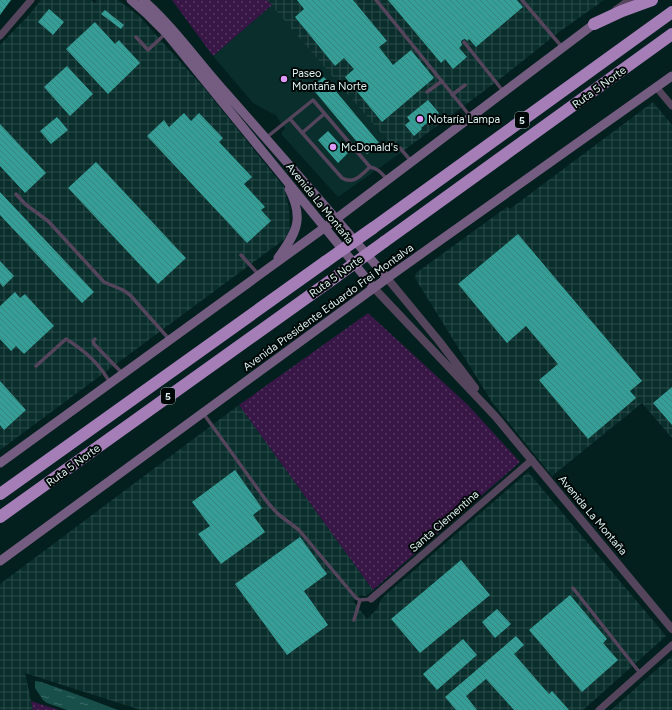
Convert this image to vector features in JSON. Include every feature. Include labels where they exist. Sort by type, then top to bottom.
[{"type":"highway","points":[[594,24],[622,11],[652,0]]},
{"type":"highway","name":"Ruta 5 Norte","points":[[0,494],[373,228],[672,12]]},
{"type":"highway","name":"Ruta 5 Norte","points":[[0,517],[672,34]]},
{"type":"main road","name":"Avenida La Montaña","points":[[131,0],[166,33],[374,288]]},
{"type":"main road","name":"Avenida La Montaña","points":[[143,0],[172,29],[387,278]]},
{"type":"main road","points":[[0,463],[274,265],[594,24]]},
{"type":"main road","name":"Avenida Presidente Eduardo Frei Montalva","points":[[0,562],[387,278],[672,76]]},
{"type":"main road","points":[[274,265],[294,234],[298,217],[293,198],[279,172]]},
{"type":"street","points":[[0,36],[30,0]]},
{"type":"street","points":[[594,24],[630,0]]},
{"type":"street","points":[[656,87],[672,106]]},
{"type":"street","name":"Avenida La Montaña","points":[[387,278],[443,346],[495,416]]},
{"type":"street","name":"Avenida La Montaña","points":[[374,288],[495,416],[672,629]]},
{"type":"street","name":"Santa Clementina","points":[[371,599],[532,460]]},
{"type":"street","points":[[599,710],[672,645]]},
{"type":"lane","points":[[376,0],[471,118]]},
{"type":"lane","points":[[522,0],[563,48]]},
{"type":"lane","points":[[136,37],[148,50],[166,33]]},
{"type":"lane","points":[[464,42],[505,92]]},
{"type":"lane","points":[[427,92],[442,81]]},
{"type":"lane","points":[[452,95],[465,85]]},
{"type":"lane","points":[[266,138],[313,100],[370,167],[376,168],[388,180]]},
{"type":"lane","points":[[302,133],[324,114]]},
{"type":"lane","points":[[290,119],[345,180],[355,180],[370,167]]},
{"type":"lane","points":[[400,148],[412,162]]},
{"type":"lane","points":[[16,194],[48,221],[104,282],[123,290],[130,296],[170,340]]},
{"type":"lane","points":[[241,255],[259,275]]},
{"type":"lane","points":[[36,366],[66,339],[78,346],[92,358],[110,383]]},
{"type":"lane","points":[[95,339],[93,341],[94,344],[123,374]]},
{"type":"lane","points":[[203,413],[268,503],[278,514],[298,530],[356,598],[360,600],[371,599]]},
{"type":"lane","points":[[573,588],[640,673]]},
{"type":"lane","points":[[354,620],[360,600]]},
{"type":"shaded area","points":[[41,0],[91,0],[95,3],[97,0],[118,0],[139,16],[204,88],[284,187],[289,208],[290,235],[0,450],[0,45]]},
{"type":"shaded area","points":[[172,0],[267,0],[272,5],[213,56]]},
{"type":"shaded area","points":[[267,0],[604,0],[559,32],[496,82],[399,154]]},
{"type":"shaded area","name":"Paseo Montaña Norte","points":[[272,5],[399,154],[338,197],[282,135],[285,128],[277,116],[253,103],[213,56]]},
{"type":"shaded area","points":[[653,102],[672,125],[672,438],[642,403],[552,476],[492,402],[415,278],[416,273],[507,207],[510,209]]},
{"type":"shaded area","points":[[368,313],[468,405],[520,462],[373,590],[239,405]]},
{"type":"shaded area","points":[[239,405],[373,590],[366,596],[360,595],[353,601],[367,619],[377,609],[382,598],[528,472],[666,636],[583,710],[141,710],[25,673],[33,710],[0,710],[0,584]]},
{"type":"shaded area","points":[[672,656],[672,710],[611,710]]},
{"type":"shaded area","points":[[31,701],[59,710],[33,710]]},
{"type":"water","points":[[35,681],[118,710],[67,710],[47,703],[43,700],[35,688]]},
{"type":"building","points":[[0,0],[11,0],[0,15]]},
{"type":"building","points":[[297,0],[353,0],[387,41],[379,47],[393,65],[411,50],[434,78],[382,122],[345,77],[354,69],[344,58],[335,66],[295,17],[304,9]]},
{"type":"building","points":[[388,0],[517,0],[523,7],[476,47],[469,39],[467,41],[465,39],[462,40],[462,45],[459,48],[467,57],[453,69],[445,59],[441,63]]},
{"type":"building","points":[[49,9],[64,22],[53,35],[38,22]]},
{"type":"building","points":[[105,10],[124,25],[121,29],[101,14]]},
{"type":"building","points":[[95,22],[115,44],[119,40],[140,63],[108,94],[66,49]]},
{"type":"building","points":[[67,66],[93,94],[70,116],[44,87]]},
{"type":"building","points":[[324,77],[380,144],[367,154],[311,87]]},
{"type":"building","name":"Notaría Lampa","points":[[428,100],[439,113],[414,136],[405,125],[410,121],[407,117]]},
{"type":"building","points":[[184,113],[191,121],[199,113],[223,138],[219,142],[252,177],[244,184],[265,207],[261,210],[271,221],[247,243],[147,136],[164,120],[169,127]]},
{"type":"building","points":[[57,117],[68,130],[51,144],[40,131]]},
{"type":"building","points":[[0,124],[46,173],[25,193],[0,166]]},
{"type":"building","name":"McDonald's","points":[[328,131],[348,153],[338,163],[318,140]]},
{"type":"building","points":[[96,162],[186,258],[158,284],[68,188]]},
{"type":"building","points":[[0,192],[94,292],[82,303],[0,215]]},
{"type":"building","points":[[518,234],[642,381],[630,391],[636,398],[588,439],[539,380],[558,364],[526,326],[507,343],[458,284]]},
{"type":"building","points":[[0,261],[14,276],[3,287],[0,283]]},
{"type":"building","points":[[15,292],[20,298],[25,294],[54,326],[24,354],[16,346],[11,351],[0,339],[0,306]]},
{"type":"building","points":[[0,381],[26,410],[4,430],[0,425]]},
{"type":"building","points":[[672,387],[672,425],[653,403]]},
{"type":"building","points":[[235,470],[262,508],[253,515],[265,532],[221,564],[198,534],[210,526],[192,502]]},
{"type":"building","points":[[300,537],[327,574],[304,591],[328,625],[287,655],[235,584]]},
{"type":"building","points":[[461,560],[490,595],[420,653],[391,619]]},
{"type":"building","points":[[570,595],[607,639],[603,643],[618,660],[582,692],[529,630]]},
{"type":"building","points":[[497,609],[511,624],[495,638],[482,622]]},
{"type":"building","points":[[516,636],[524,645],[514,654],[549,694],[552,691],[569,710],[514,710],[486,679],[466,696],[477,710],[456,710],[445,697]]},
{"type":"building","points":[[463,639],[477,655],[437,690],[423,674]]},
{"type":"place","name":"Paseo Montaña Norte","points":[[284,79]]},
{"type":"place","name":"Notaría Lampa","points":[[420,119]]},
{"type":"place","name":"McDonald's","points":[[333,147]]}]
